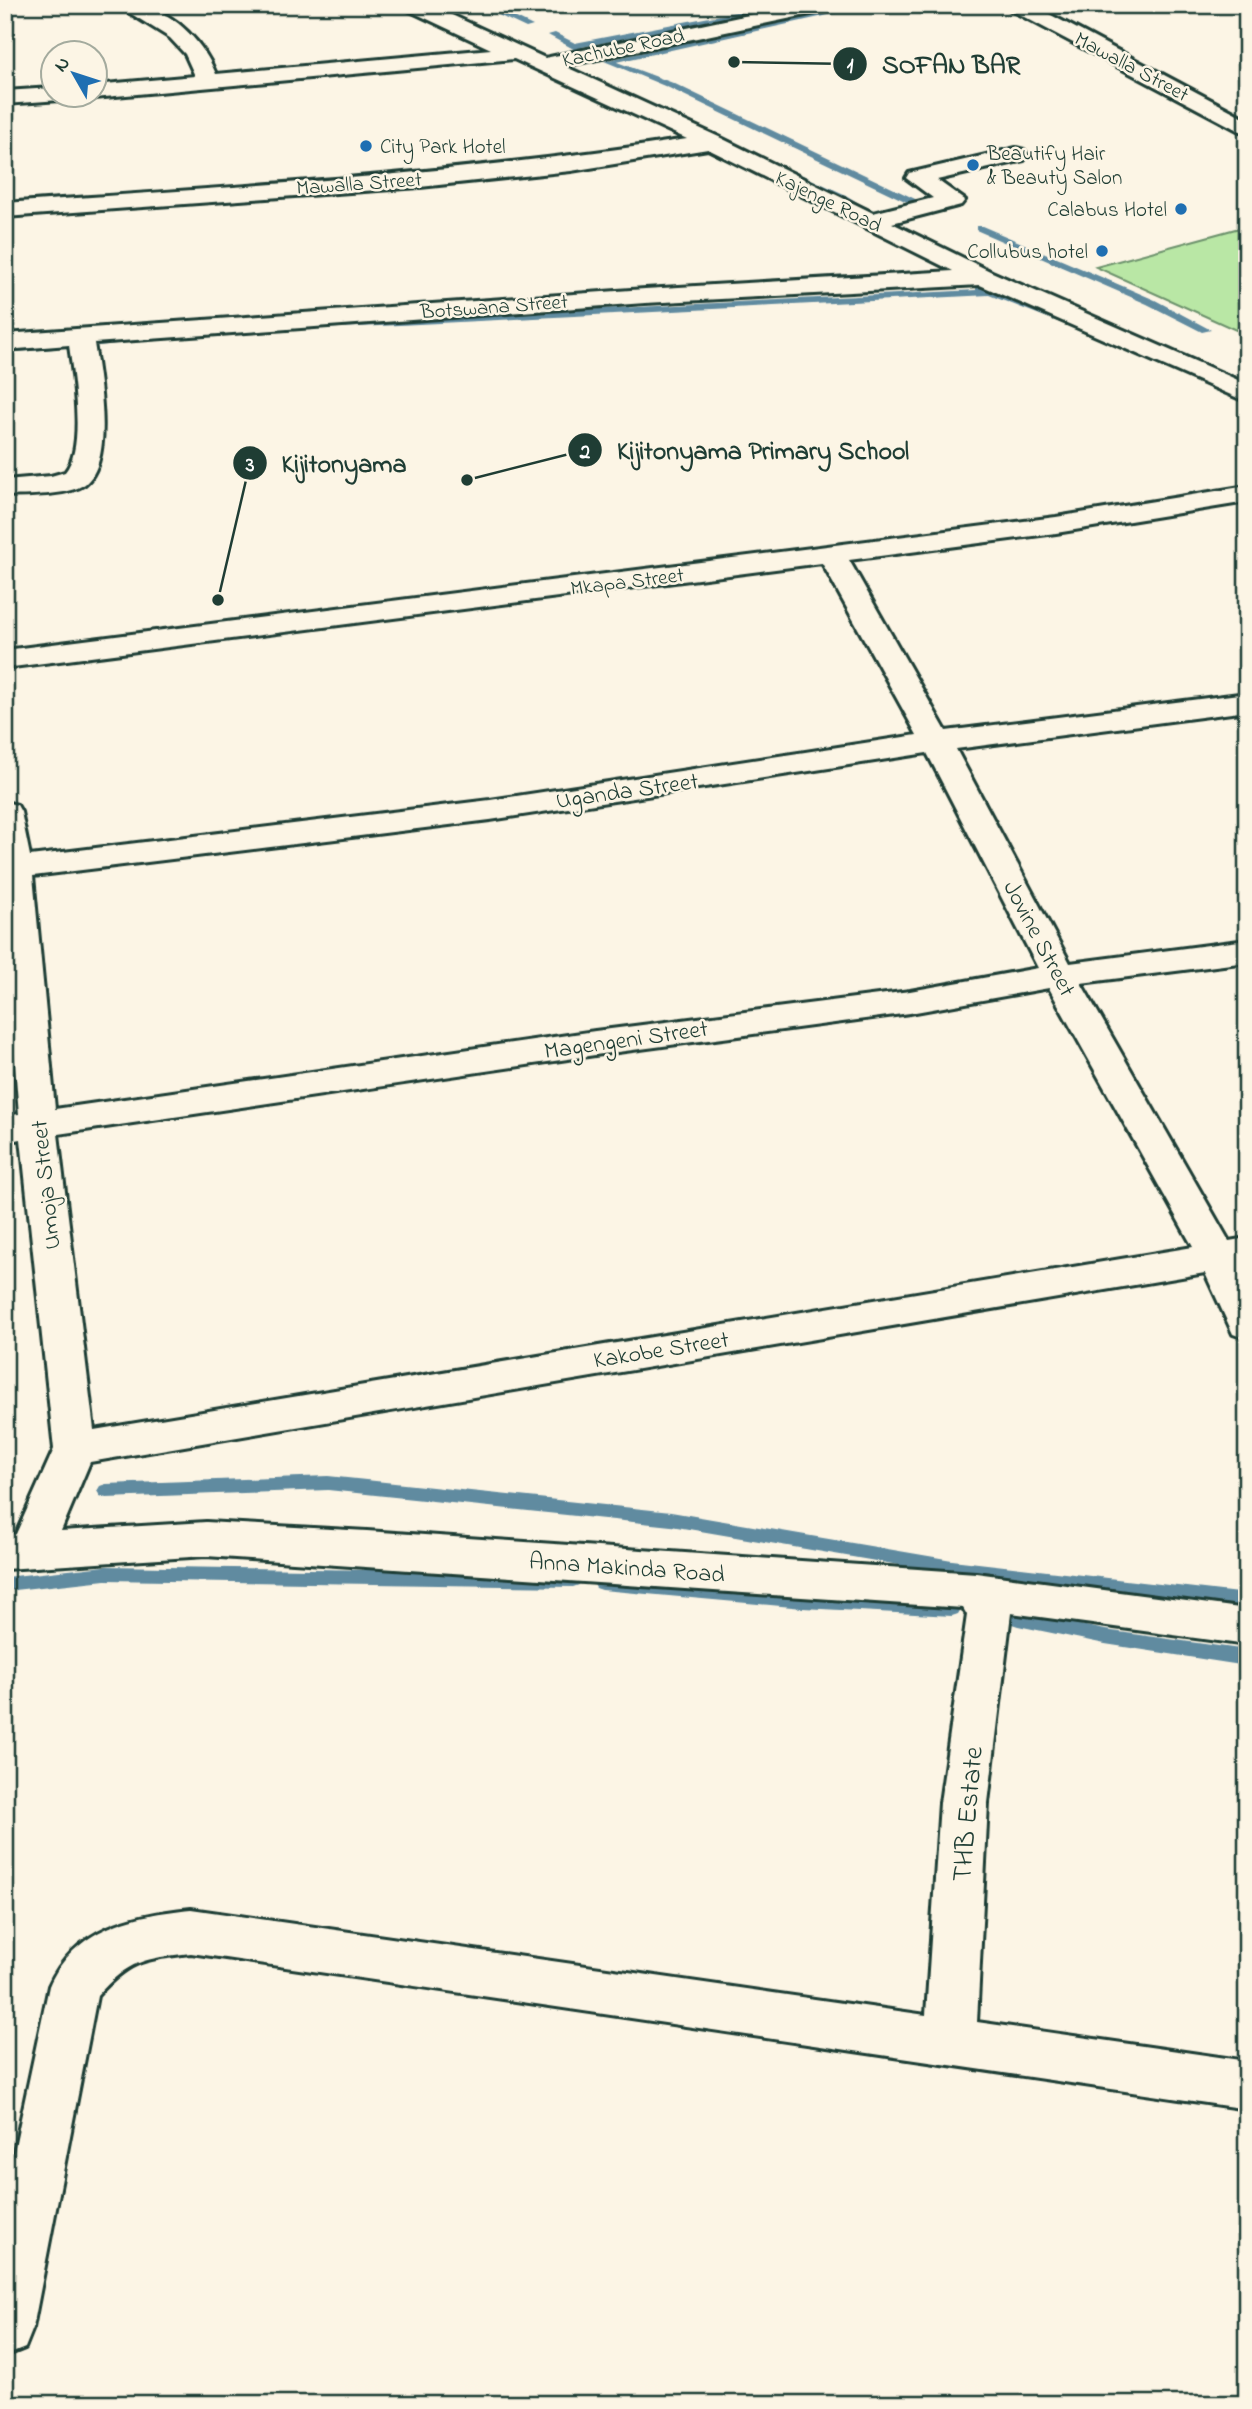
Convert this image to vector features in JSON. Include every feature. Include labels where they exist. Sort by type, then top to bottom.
[{"type":"street","points":[[127,5],[178,33],[194,50],[208,82]]},
{"type":"street","name":"Kajenge Road","points":[[413,5],[711,142],[983,277],[1247,394]]},
{"type":"street","name":"Kachube Road","points":[[544,64],[825,5]]},
{"type":"street","name":"Mawalla Street","points":[[1016,5],[1247,128]]},
{"type":"street","points":[[108,91],[517,53]]},
{"type":"street","points":[[5,98],[38,96]]},
{"type":"street","name":"Mawalla Street","points":[[5,210],[420,180],[571,164],[711,142]]},
{"type":"street","points":[[871,221],[953,200],[917,178],[1016,155]]},
{"type":"street","name":"Botswana Street","points":[[5,342],[617,297],[983,277]]},
{"type":"street","points":[[5,488],[73,480],[82,472],[88,457],[89,432],[81,337]]},
{"type":"street","name":"Mkapa Street","points":[[5,659],[1056,525],[1247,494]]},
{"type":"street","name":"Jovine Street","points":[[831,554],[938,744],[1059,975],[1233,1254],[1247,1324]]},
{"type":"street","name":"Uganda Street","points":[[10,868],[490,810],[882,749],[938,744],[1247,702]]},
{"type":"street","name":"Umoja Street","points":[[5,812],[22,1126],[75,1449]]},
{"type":"street","name":"Magengeni Street","points":[[22,1126],[595,1043],[910,1002],[1059,975],[1247,951]]},
{"type":"street","name":"Kakobe Street","points":[[75,1449],[1233,1254]]},
{"type":"street","points":[[18,1551],[75,1449]]},
{"type":"street","name":"Anna Makinda Road","points":[[18,1551],[206,1539],[976,1591],[1247,1627]]},
{"type":"street","name":"THB Estate","points":[[950,2041],[964,1802],[989,1614],[976,1591]]},
{"type":"street","points":[[5,2328],[74,1986],[101,1956],[147,1936],[191,1931],[1247,2085]]},
{"type":"green space","points":[[1243,227],[1247,232],[1247,318],[1236,330],[1096,267]]},
{"type":"waterway","points":[[481,5],[529,26]]},
{"type":"waterway","points":[[574,46],[786,5]]},
{"type":"waterway","points":[[870,5],[608,61],[670,85],[933,211]]},
{"type":"waterway","points":[[552,35],[579,49]]},
{"type":"waterway","points":[[752,155],[841,196],[870,213]]},
{"type":"waterway","points":[[979,228],[1151,302],[1206,330]]},
{"type":"waterway","points":[[980,288],[1067,322]]},
{"type":"waterway","points":[[320,326],[990,292]]},
{"type":"waterway","points":[[98,343],[141,339]]},
{"type":"waterway","points":[[5,350],[50,347]]},
{"type":"waterway","points":[[106,1491],[328,1483],[671,1519],[952,1567],[1247,1601]]},
{"type":"waterway","points":[[5,1584],[105,1573],[573,1580]]},
{"type":"waterway","points":[[602,1583],[803,1601],[952,1609]]},
{"type":"waterway","points":[[1018,1619],[1105,1637],[1247,1658]]},
{"type":"place","name":"SOFAN BAR","points":[[734,62]]},
{"type":"place","name":"City Park Hotel","points":[[366,146]]},
{"type":"place","name":"Beautify Hair & Beauty Salon","points":[[973,165]]},
{"type":"place","name":"Calabus Hotel","points":[[1181,209]]},
{"type":"place","name":"Collubus hotel","points":[[1102,251]]},
{"type":"place","name":"Kijitonyama Primary School","points":[[467,480]]},
{"type":"place","name":"Kijitonyama","points":[[218,600]]}]
